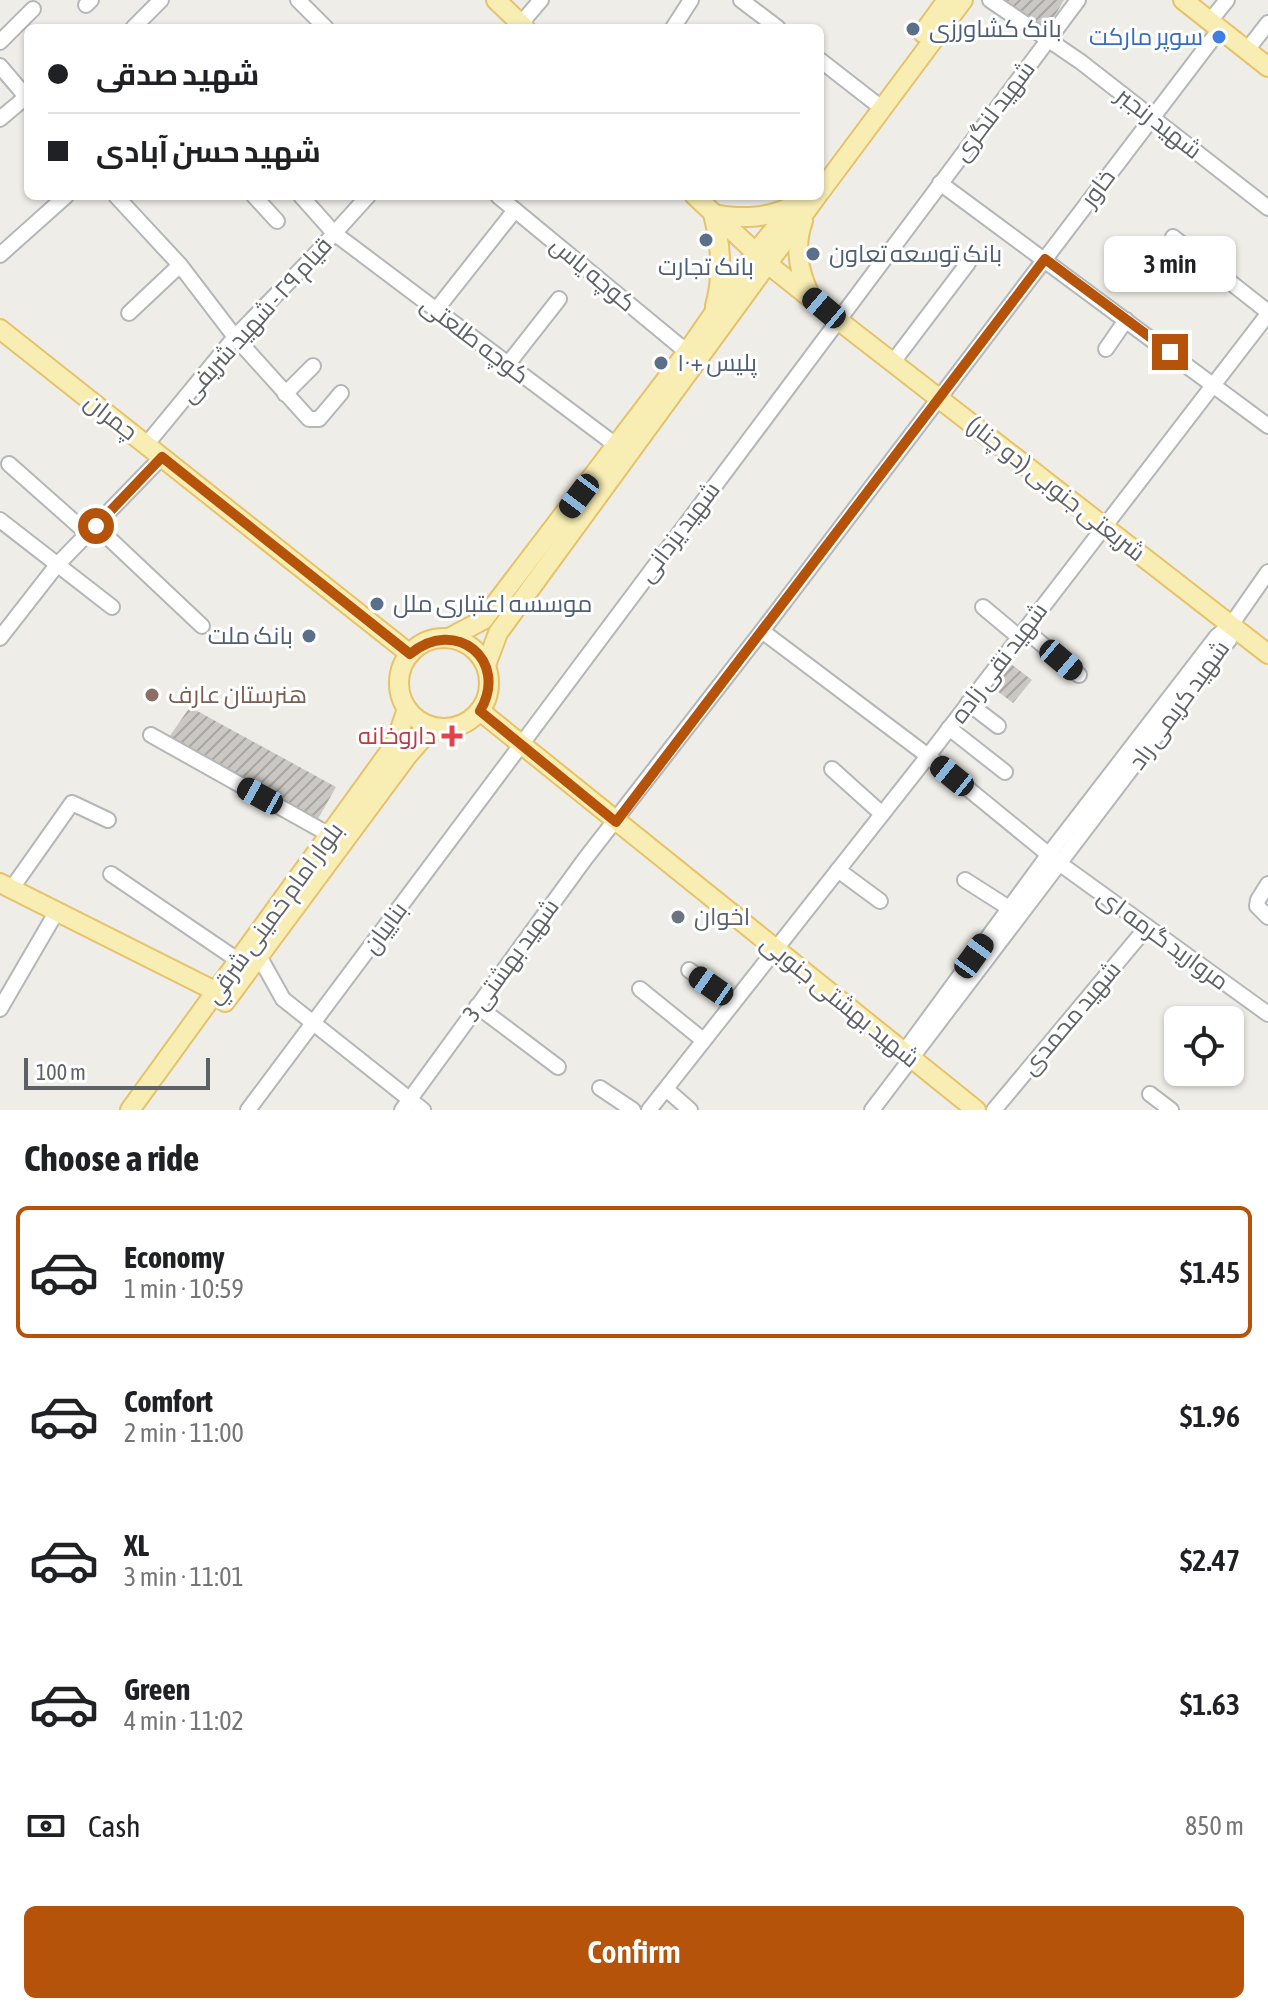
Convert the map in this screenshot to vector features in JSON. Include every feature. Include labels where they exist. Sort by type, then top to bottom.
[{"type":"main road","points":[[496,0],[518,24]]},
{"type":"main road","points":[[824,167],[947,0]]},
{"type":"main road","points":[[824,179],[963,0]]},
{"type":"main road","points":[[1183,0],[1268,67]]},
{"type":"main road","name":"شریعتی جنوبی (دو چنار)","points":[[699,200],[838,320],[1268,654]]},
{"type":"main road","points":[[711,319],[720,277],[720,245],[713,214],[756,218],[777,214],[808,200]]},
{"type":"main road","points":[[763,258],[711,319],[483,620],[449,638],[421,644],[410,654],[402,666],[399,681],[401,696],[416,718],[438,728],[461,725],[480,711],[489,688],[486,665],[498,633],[763,258],[808,200]]},
{"type":"main road","points":[[808,200],[799,232],[797,254],[801,276],[810,297]]},
{"type":"main road","name":"چمران","points":[[0,329],[410,654]]},
{"type":"main road","points":[[449,638],[471,647],[486,665]]},
{"type":"main road","name":"بلوار امام خمینی شرقي","points":[[130,1110],[395,744],[407,709]]},
{"type":"main road","name":"شهید بهشتی جنوبی","points":[[480,711],[976,1110]]},
{"type":"main road","name":"بلوار امام خمینی شرقي","points":[[145,1110],[408,755],[421,740],[438,728]]},
{"type":"main road","points":[[6,885],[217,992]]},
{"type":"street","points":[[137,24],[161,0]]},
{"type":"street","points":[[298,0],[321,24]]},
{"type":"street","points":[[523,24],[541,0]]},
{"type":"street","points":[[676,24],[691,0]]},
{"type":"street","points":[[741,0],[773,24]]},
{"type":"street","name":"شهید رنجبر","points":[[990,0],[1048,39],[1268,208]]},
{"type":"street","name":"شهید لنگری","points":[[838,320],[1078,0]]},
{"type":"street","name":"خاور","points":[[762,631],[1152,117],[1215,25],[1227,0]]},
{"type":"street","points":[[0,42],[33,9]]},
{"type":"street","points":[[1247,50],[1268,23]]},
{"type":"street","points":[[824,63],[874,102]]},
{"type":"street","points":[[0,66],[24,94]]},
{"type":"street","points":[[0,119],[24,100]]},
{"type":"street","points":[[940,183],[1268,426]]},
{"type":"street","points":[[0,255],[62,200]]},
{"type":"street","points":[[120,200],[180,265],[235,337],[309,419],[319,419],[341,393]]},
{"type":"street","points":[[258,200],[277,221]]},
{"type":"street","name":"کوچه طلعتی","points":[[305,200],[334,233],[617,446]]},
{"type":"street","name":"قیام ۲۹ - شهید شریفی","points":[[146,445],[235,337],[364,200]]},
{"type":"street","name":"کوچه یاس","points":[[503,200],[687,352]]},
{"type":"street","points":[[436,310],[515,210]]},
{"type":"street","points":[[1173,237],[1268,313]]},
{"type":"street","points":[[893,362],[968,263]]},
{"type":"street","points":[[129,313],[180,265]]},
{"type":"street","points":[[508,364],[559,299]]},
{"type":"street","name":"شهید نقی زاده","points":[[649,1110],[928,756],[1268,313]]},
{"type":"street","name":"شهید یزدانی","points":[[520,744],[838,320]]},
{"type":"street","points":[[1106,349],[1126,320]]},
{"type":"street","points":[[285,394],[313,366]]},
{"type":"street","points":[[1,635],[57,565],[162,457]]},
{"type":"street","points":[[9,464],[92,530],[202,626]]},
{"type":"street","points":[[0,520],[112,607]]},
{"type":"street","name":"شهید کریمی راد","points":[[909,1055],[1054,859],[1229,640],[1231,625],[1268,572]]},
{"type":"street","points":[[983,607],[1079,675]]},
{"type":"street","name":"مروارید گرمه ای","points":[[762,631],[928,756],[1054,859],[1268,1014]]},
{"type":"street","name":"شهید بهشتی 3","points":[[406,1105],[585,859],[762,631]]},
{"type":"street","points":[[968,703],[998,726]]},
{"type":"street","points":[[949,728],[1005,772]]},
{"type":"street","points":[[151,735],[330,835]]},
{"type":"street","name":"بناییان","points":[[248,1110],[520,744]]},
{"type":"street","points":[[832,769],[882,814]]},
{"type":"street","points":[[6,885],[72,803],[108,820]]},
{"type":"street","name":"شهید کریمی راد","points":[[909,1055],[1009,908],[1054,859]]},
{"type":"street","points":[[838,870],[880,901]]},
{"type":"street","points":[[111,874],[239,961]]},
{"type":"street","points":[[965,880],[1009,908]]},
{"type":"street","points":[[1268,884],[1257,906],[1268,917]]},
{"type":"street","points":[[0,1009],[57,911]]},
{"type":"street","name":"شهید محمدی","points":[[994,1110],[1147,927]]},
{"type":"street","points":[[259,956],[283,999],[406,1105],[423,1110]]},
{"type":"street","points":[[689,970],[733,1002]]},
{"type":"street","points":[[640,989],[703,1040]]},
{"type":"street","points":[[477,1006],[558,1067]]},
{"type":"street","points":[[872,1110],[909,1055]]},
{"type":"street","points":[[600,1088],[633,1110]]},
{"type":"street","points":[[666,1089],[690,1110]]},
{"type":"street","points":[[1150,1094],[1171,1110]]},
{"type":"building","points":[[1000,0],[1064,0],[1046,31]]},
{"type":"building","points":[[1007,661],[1032,680],[1013,703],[988,684]]},
{"type":"building","points":[[190,707],[336,787],[314,826],[167,740]]},
{"type":"place","name":"بانک کشاورزی","points":[[913,29]]},
{"type":"place","name":"سوپر مارکت","points":[[1219,37]]},
{"type":"place","name":"بانک تجارت","points":[[706,240]]},
{"type":"place","name":"بانک توسعه تعاون","points":[[813,254]]},
{"type":"place","name":"پلیس +۱۰","points":[[661,363]]},
{"type":"place","name":"موسسه اعتباری ملل","points":[[377,604]]},
{"type":"place","name":"بانک ملت","points":[[309,636]]},
{"type":"place","name":"هنرستان عارف","points":[[152,695]]},
{"type":"place","name":"داروخانه","points":[[452,736]]},
{"type":"place","name":"اخوان","points":[[678,917]]},
{"type":"route","points":[[96,526],[162,457],[410,654],[421,644],[434,639],[449,638],[471,647],[480,655],[489,676],[486,700],[480,711],[616,822],[1045,259],[1170,352]]}]
